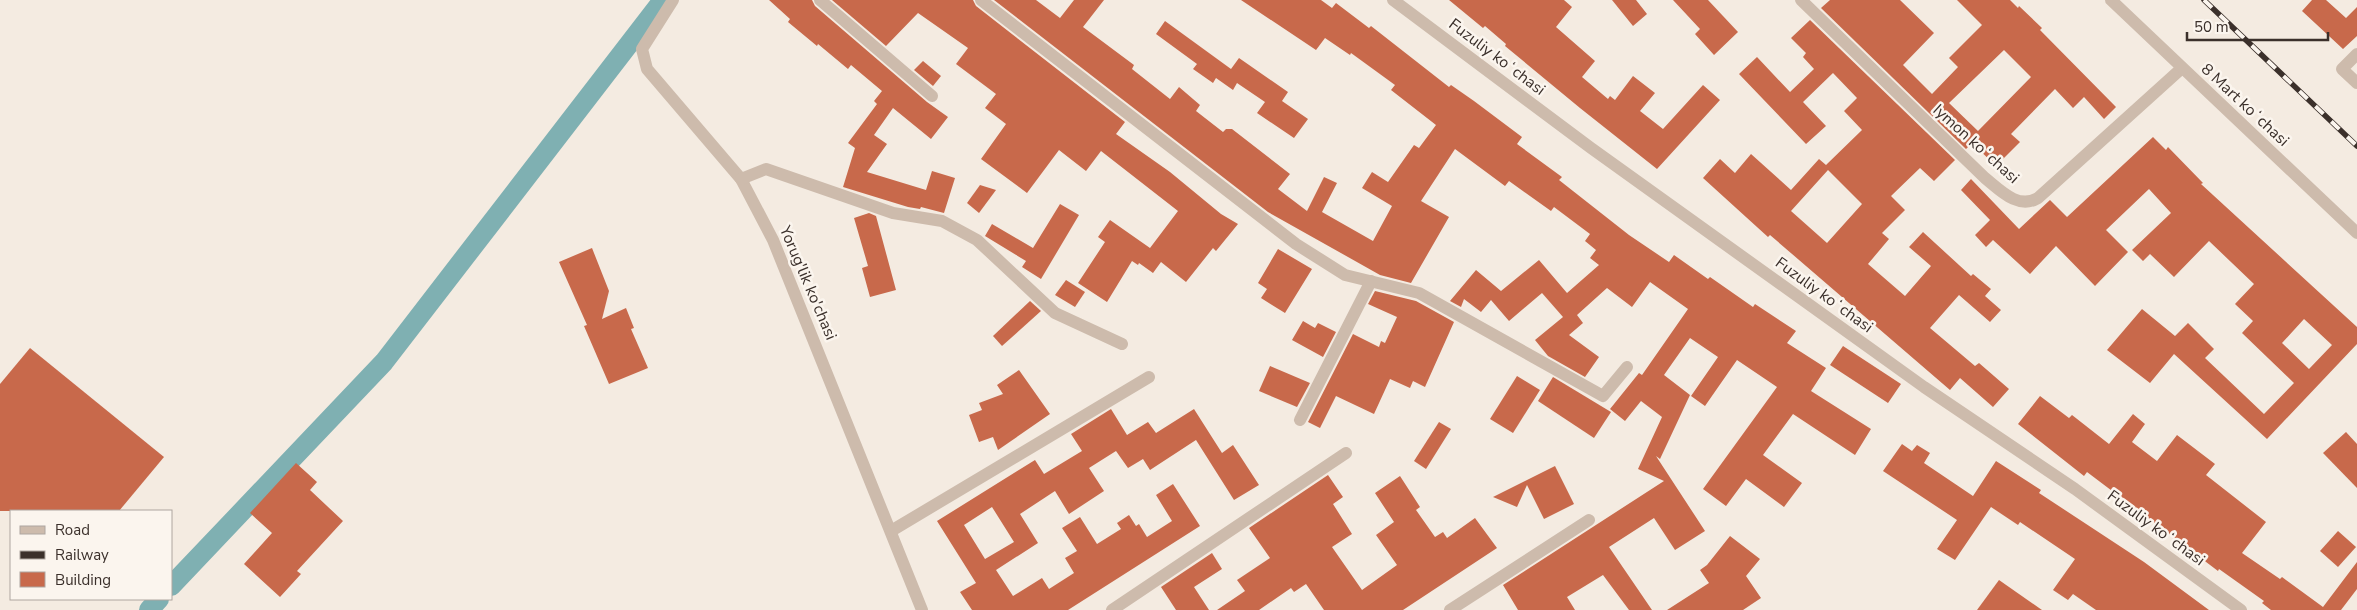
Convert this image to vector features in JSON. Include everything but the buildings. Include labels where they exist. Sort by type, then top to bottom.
[{"type":"street","name":"Yorug'lik ko'chasi","points":[[673,0],[642,49],[647,69],[741,179],[773,240],[892,531],[922,610]]},
{"type":"street","points":[[820,0],[932,96]]},
{"type":"street","points":[[981,0],[1296,244],[1345,275],[1419,293],[1603,396],[1627,367]]},
{"type":"street","name":"Fuzuliy koʻchasi","points":[[1393,0],[1600,154],[1924,387],[2075,489],[2241,610]]},
{"type":"street","name":"Iymon koʻchasi","points":[[1801,0],[1985,178],[2012,199],[2023,203],[2031,202],[2038,198],[2182,68]]},
{"type":"street","name":"8 Mart koʻchasi","points":[[2111,0],[2357,233]]},
{"type":"street","points":[[2357,54],[2342,69],[2357,83]]},
{"type":"street","points":[[741,179],[766,169],[893,213],[942,221],[977,240],[1055,313],[1122,344]]},
{"type":"street","points":[[1300,420],[1371,281]]},
{"type":"street","points":[[892,531],[1149,377]]},
{"type":"street","points":[[1112,610],[1346,453]]},
{"type":"street","points":[[1450,610],[1589,520]]},
{"type":"waterway","points":[[172,585],[384,362],[663,0]]},
{"type":"waterway","points":[[149,610],[158,600]]},
{"type":"railway","points":[[2204,0],[2357,146]]}]
